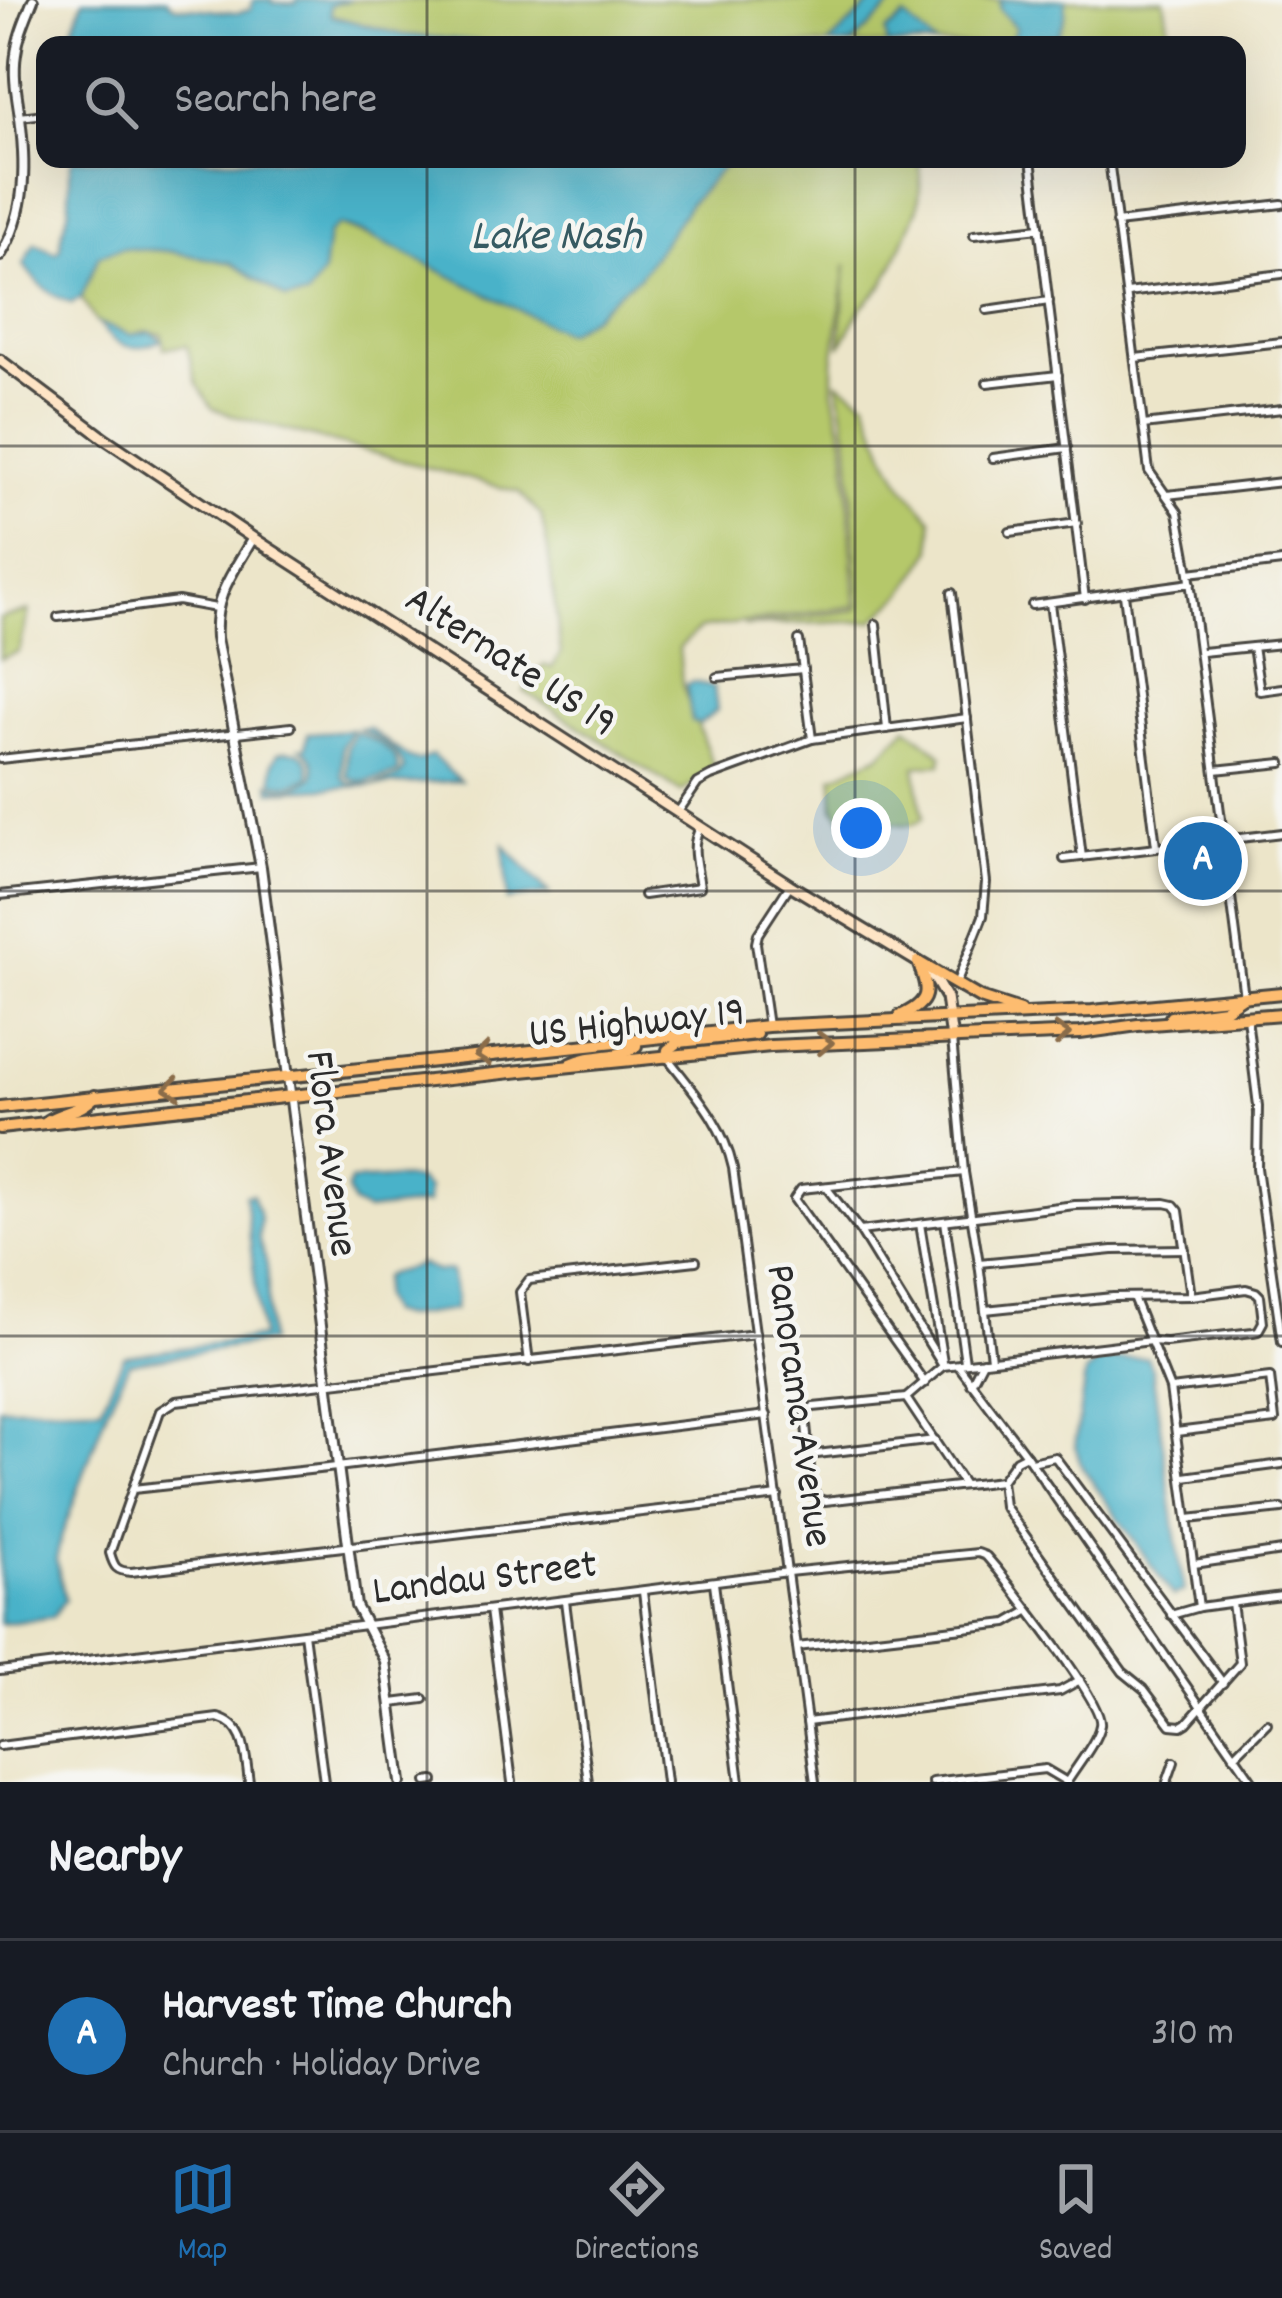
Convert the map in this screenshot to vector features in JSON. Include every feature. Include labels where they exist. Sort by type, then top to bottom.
[{"type":"highway","points":[[918,962],[980,998],[1035,1015]]},
{"type":"highway","points":[[892,1019],[923,1001],[926,984],[918,962]]},
{"type":"highway","name":"US Highway 19","points":[[0,1107],[768,1026],[1035,1015],[1282,993]]},
{"type":"highway","points":[[1138,1025],[1224,1010],[1244,997]]},
{"type":"highway","name":"US Highway 19","points":[[0,1128],[813,1043],[1080,1034],[1282,1014]]},
{"type":"highway","points":[[667,1057],[679,1042],[756,1034],[797,1024]]},
{"type":"highway","points":[[562,1068],[583,1058],[629,1052],[636,1039]]},
{"type":"highway","points":[[44,1123],[89,1104],[95,1096]]},
{"type":"main road","name":"Alternate US 19","points":[[0,360],[104,438],[253,538],[790,885],[918,962],[944,992],[952,1039]]},
{"type":"street","points":[[0,256],[22,207],[24,166],[15,56],[33,0]]},
{"type":"street","points":[[20,117],[36,115]]},
{"type":"street","points":[[1032,168],[1085,599]]},
{"type":"street","points":[[1110,168],[1149,471],[1181,522],[1202,652],[1244,997]]},
{"type":"street","points":[[1116,223],[1282,204]]},
{"type":"street","points":[[974,235],[1040,228]]},
{"type":"street","points":[[1126,292],[1282,274]]},
{"type":"street","points":[[988,310],[1049,301]]},
{"type":"street","points":[[1135,358],[1282,342]]},
{"type":"street","points":[[987,383],[1058,375]]},
{"type":"street","points":[[1143,424],[1282,409]]},
{"type":"street","points":[[993,458],[1067,448]]},
{"type":"street","points":[[1167,495],[1282,482]]},
{"type":"street","points":[[1010,532],[1077,523]]},
{"type":"street","points":[[58,616],[178,601],[216,608],[253,538]]},
{"type":"street","points":[[1032,605],[1124,594],[1282,562]]},
{"type":"street","points":[[952,593],[986,896],[983,916],[956,984]]},
{"type":"street","points":[[1124,594],[1156,846]]},
{"type":"street","points":[[1050,603],[1082,856]]},
{"type":"street","name":"Flora Avenue","points":[[216,608],[216,638],[261,867],[346,1546],[356,1606],[385,1661],[401,1782]]},
{"type":"street","points":[[876,624],[887,729]]},
{"type":"street","points":[[800,640],[812,739]]},
{"type":"street","points":[[1202,652],[1282,644]]},
{"type":"street","points":[[1253,647],[1260,691],[1282,688]]},
{"type":"street","points":[[717,677],[803,668]]},
{"type":"street","points":[[678,812],[698,783],[812,739],[967,718]]},
{"type":"street","points":[[0,759],[291,727]]},
{"type":"street","points":[[1215,770],[1282,763]]},
{"type":"street","points":[[644,895],[700,887],[694,844],[701,827]]},
{"type":"street","points":[[1064,859],[1282,833]]},
{"type":"street","points":[[0,895],[261,867]]},
{"type":"street","points":[[768,1026],[757,939],[790,885]]},
{"type":"street","points":[[1247,1018],[1258,1106],[1257,1168],[1282,1342]]},
{"type":"street","points":[[952,1039],[964,1172],[985,1310],[987,1359],[970,1384]]},
{"type":"street","name":"Panorama Avenue","points":[[667,1057],[715,1119],[733,1168],[815,1782]]},
{"type":"street","points":[[926,1383],[794,1203],[795,1196],[801,1189],[964,1172]]},
{"type":"street","points":[[826,1186],[860,1231],[944,1366]]},
{"type":"street","points":[[860,1231],[1075,1205],[1165,1203],[1179,1211],[1191,1296]]},
{"type":"street","points":[[945,1221],[962,1364],[970,1384],[1028,1458],[1253,1782]]},
{"type":"street","points":[[920,1224],[944,1366]]},
{"type":"street","points":[[980,1263],[1113,1250],[1185,1249]]},
{"type":"street","points":[[529,1362],[520,1292],[529,1280],[696,1261]]},
{"type":"street","points":[[985,1310],[1252,1290],[1260,1296],[1263,1322],[1253,1332],[944,1366],[906,1398],[813,1407],[803,1417],[812,1490],[825,1501],[1001,1481]]},
{"type":"street","points":[[1133,1297],[1170,1389],[1199,1607]]},
{"type":"street","points":[[756,1334],[176,1401],[160,1411],[110,1553],[113,1566],[131,1572],[778,1496]]},
{"type":"street","points":[[1170,1389],[1270,1377],[1275,1420],[1176,1432]]},
{"type":"street","points":[[906,1398],[964,1486]]},
{"type":"street","points":[[132,1489],[767,1415]]},
{"type":"street","points":[[809,1455],[935,1440]]},
{"type":"street","points":[[1223,1683],[1055,1457],[1016,1460],[1001,1481],[1004,1506],[1123,1672],[1144,1689],[1172,1725],[1182,1726],[1223,1683],[1240,1663],[1232,1603]]},
{"type":"street","points":[[1183,1477],[1282,1464]]},
{"type":"street","points":[[1188,1519],[1282,1509]]},
{"type":"street","points":[[1194,1564],[1282,1551]]},
{"type":"street","name":"Landau Street","points":[[0,1671],[978,1552],[998,1570],[1028,1611]]},
{"type":"street","points":[[714,1583],[740,1782]]},
{"type":"street","points":[[643,1592],[666,1782]]},
{"type":"street","points":[[1171,1615],[1282,1596]]},
{"type":"street","points":[[565,1601],[588,1782]]},
{"type":"street","points":[[490,1610],[512,1782]]},
{"type":"street","points":[[797,1647],[1006,1623],[1028,1611],[1080,1680],[1101,1724],[1067,1782],[1045,1769],[932,1782]]},
{"type":"street","points":[[304,1633],[324,1782]]},
{"type":"street","points":[[808,1722],[1060,1691],[1080,1680]]},
{"type":"street","points":[[392,1702],[424,1699]]},
{"type":"street","points":[[0,1746],[218,1718],[232,1721],[242,1734],[249,1782]]},
{"type":"street","points":[[1234,1756],[1267,1724]]},
{"type":"street","points":[[1167,1782],[1174,1762]]},
{"type":"green space","points":[[350,0],[875,0],[837,36],[415,36],[331,16],[328,6]]},
{"type":"green space","points":[[898,0],[1164,0],[1170,36],[860,36]]},
{"type":"green space","points":[[722,168],[920,168],[918,207],[894,264],[840,347],[846,264],[833,391],[845,444],[855,606],[699,629],[679,648],[682,685],[715,770],[681,792],[524,691],[544,665],[552,668],[561,653],[541,515],[519,492],[212,408],[196,382],[187,346],[164,348],[162,334],[131,335],[96,322],[81,298],[99,255],[123,248],[232,263],[286,299],[337,225],[592,316],[639,277],[690,203]]},
{"type":"green space","points":[[838,382],[866,401],[904,487],[932,519],[932,550],[904,593],[873,621],[743,626],[859,606],[849,444]]},
{"type":"green space","points":[[29,611],[19,652],[0,659],[0,618]]},
{"type":"green space","points":[[907,727],[942,755],[941,764],[915,766],[923,818],[907,825],[877,821],[861,846],[834,808],[833,777],[880,755]]},
{"type":"water","points":[[83,0],[167,0],[174,6],[237,13],[251,9],[253,0],[350,0],[329,6],[331,16],[415,36],[70,36]]},
{"type":"water","points":[[875,0],[898,0],[860,36],[837,36]]},
{"type":"water","points":[[1000,0],[1066,0],[1058,34],[1012,36],[1016,28],[1000,10]]},
{"type":"water","points":[[905,17],[926,36],[886,36]]},
{"type":"water","name":"Lake Nash","points":[[71,168],[722,168],[690,203],[639,277],[565,333],[366,234],[338,225],[328,234],[323,273],[307,297],[286,299],[232,263],[123,248],[99,255],[81,298],[71,303],[44,288],[24,265],[35,243],[56,253],[60,249]]},
{"type":"water","points":[[98,323],[131,335],[150,332],[162,340],[126,346]]},
{"type":"water","points":[[686,684],[714,687],[717,710],[700,724],[692,722]]},
{"type":"water","points":[[368,728],[409,758],[419,761],[432,755],[460,781],[271,791],[270,784],[292,787],[313,777],[313,761],[301,748],[305,748],[308,733],[352,730],[342,747],[342,776],[348,783],[374,785],[399,777],[404,769],[397,755],[359,729]]},
{"type":"water","points":[[355,732],[390,752],[398,773],[366,781],[347,776],[347,748]]},
{"type":"water","points":[[278,753],[305,757],[309,777],[291,784],[273,782],[273,763]]},
{"type":"water","points":[[504,845],[549,894],[507,900]]},
{"type":"water","points":[[417,1180],[428,1189],[427,1204],[366,1211],[353,1204],[347,1190],[350,1181]]},
{"type":"water","points":[[252,1194],[267,1267],[269,1342],[129,1363],[107,1409],[62,1535],[56,1559],[65,1599],[53,1617],[0,1624],[0,1407],[101,1407],[124,1356],[261,1337],[245,1195]]},
{"type":"water","points":[[419,1264],[451,1271],[454,1310],[403,1317],[388,1313],[381,1297],[383,1277]]},
{"type":"water","points":[[1147,1357],[1184,1591],[1173,1596],[1082,1467],[1075,1446],[1085,1374],[1098,1361]]},
{"type":"place","name":"Harvest Time Church","points":[[1203,861]]}]
